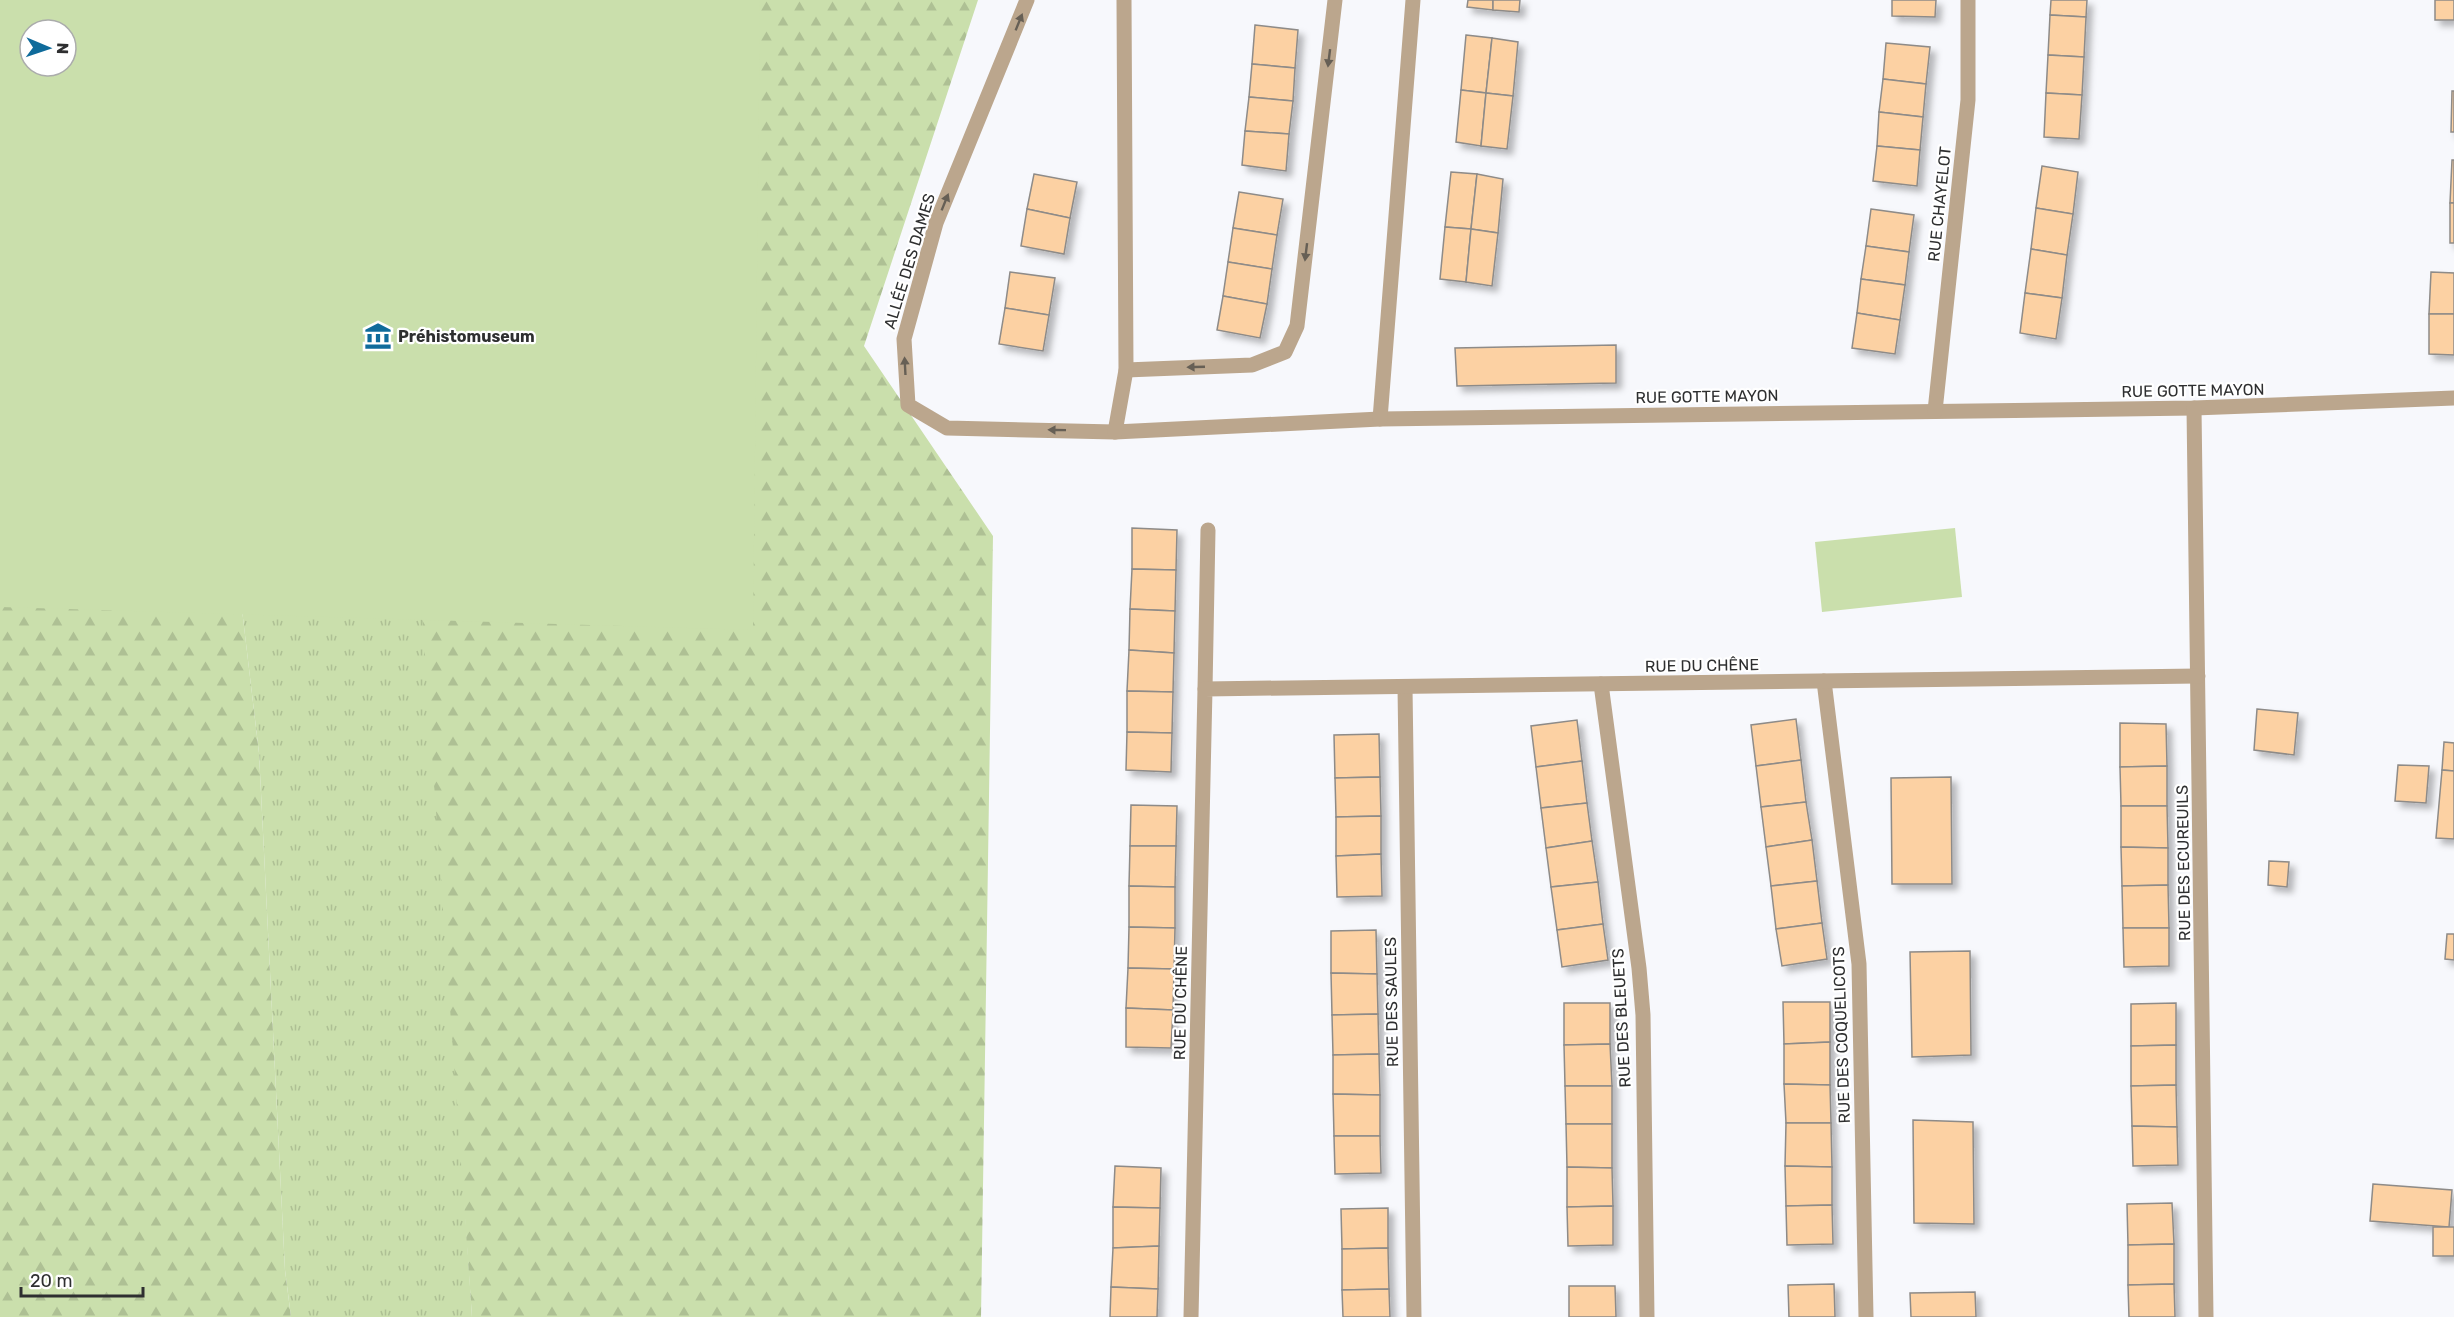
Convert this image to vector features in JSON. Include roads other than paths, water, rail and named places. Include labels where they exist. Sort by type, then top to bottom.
[{"type":"street","name":"ALLÉE DES DAMES","points":[[1027,0],[936,223],[904,339],[908,405],[947,428],[1115,432],[1380,419]]},
{"type":"street","points":[[1115,432],[1126,370],[1124,0]]},
{"type":"street","points":[[1126,370],[1252,365],[1284,352],[1297,326],[1335,0]]},
{"type":"street","points":[[1380,419],[1413,0]]},
{"type":"street","name":"RUE CHAYELOT","points":[[1935,411],[1968,100],[1968,0]]},
{"type":"street","name":"RUE GOTTE MAYON","points":[[1380,419],[2194,408],[2454,398]]},
{"type":"street","name":"RUE DES ECUREUILS","points":[[2194,408],[2206,1317]]},
{"type":"street","name":"RUE DU CHÊNE","points":[[1191,1317],[1208,530]]},
{"type":"street","name":"RUE DU CHÊNE","points":[[1206,689],[2198,676]]},
{"type":"street","name":"RUE DES COQUELICOTS","points":[[1824,681],[1859,964],[1866,1317]]},
{"type":"street","name":"RUE DES BLEUETS","points":[[1601,684],[1639,968],[1642,1016],[1647,1317]]},
{"type":"street","name":"RUE DES SAULES","points":[[1405,687],[1414,1317]]},
{"type":"place","name":"Préhistomuseum","points":[[378,336]]}]
